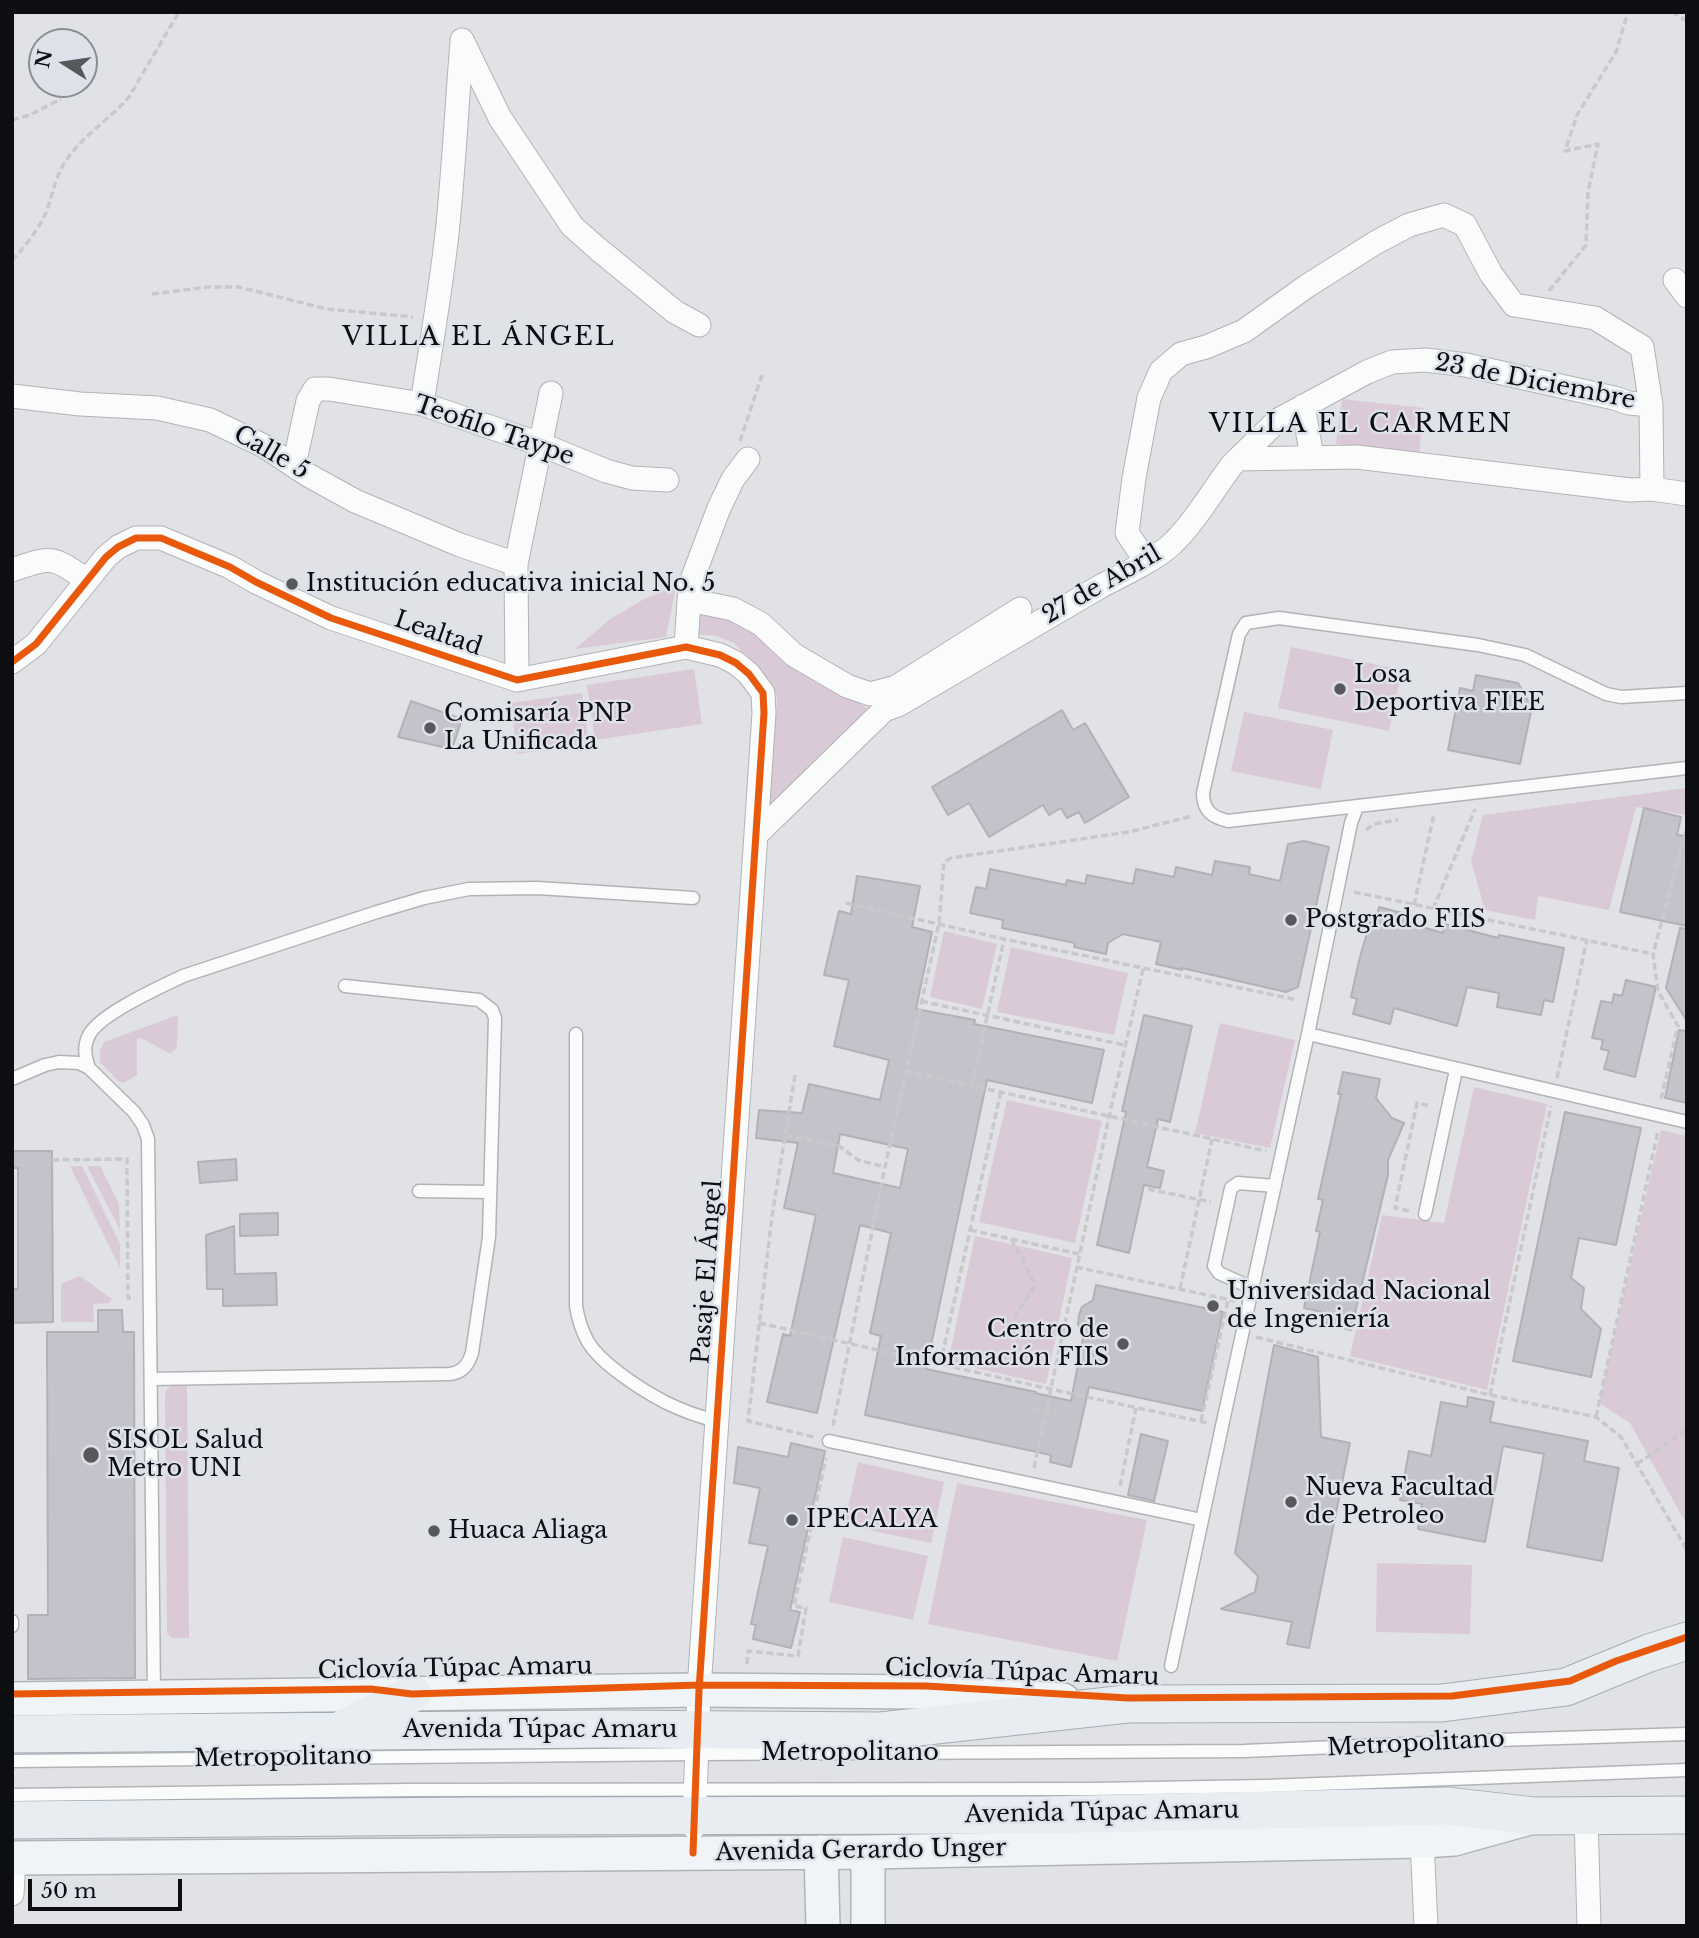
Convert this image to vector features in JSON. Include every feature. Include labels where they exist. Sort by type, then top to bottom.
[{"type":"main road","name":"Avenida Túpac Amaru","points":[[12,1734],[337,1731],[697,1742],[881,1731],[1127,1704],[1442,1703],[1566,1687],[1649,1653],[1687,1641]]},
{"type":"main road","points":[[337,1731],[412,1694]]},
{"type":"main road","name":"Avenida Túpac Amaru","points":[[12,1820],[695,1802],[1043,1815],[1447,1805],[1538,1816],[1687,1815]]},
{"type":"street","points":[[422,404],[448,223],[462,40],[500,118],[572,226],[675,312],[699,324]]},
{"type":"street","points":[[1146,561],[1127,533],[1149,398],[1161,371],[1181,354],[1244,331],[1307,286],[1375,243],[1409,225],[1444,215],[1465,225],[1491,274],[1514,305],[1595,318],[1642,347],[1651,404],[1652,489]]},
{"type":"street","name":"23 de Diciembre","points":[[1238,459],[1278,420],[1367,372],[1392,362],[1426,360],[1466,366],[1629,403],[1651,404]]},
{"type":"street","name":"Teofilo Taype","points":[[294,465],[308,401],[315,389],[329,389],[422,404],[540,444],[607,471],[632,478],[667,480]]},
{"type":"street","points":[[517,680],[516,564],[551,393]]},
{"type":"street","name":"Calle 5","points":[[12,396],[80,404],[157,408],[210,420],[246,436],[355,501],[460,545],[516,564]]},
{"type":"street","points":[[1303,406],[1312,457]]},
{"type":"street","points":[[1238,459],[1357,457],[1630,490],[1652,489],[1687,494]]},
{"type":"street","points":[[686,647],[690,585],[719,508],[733,479],[748,459]]},
{"type":"street","name":"27 de Abril","points":[[756,835],[884,710],[898,705],[1171,545],[1188,527],[1238,459]]},
{"type":"street","name":"Lealtad","points":[[12,662],[36,643],[106,557],[118,547],[136,538],[161,538],[230,567],[331,618],[517,680],[686,647],[720,654],[736,663],[749,674],[763,693]]},
{"type":"street","points":[[12,570],[43,559],[59,561],[87,580]]},
{"type":"street","points":[[689,600],[733,609],[761,624],[794,654],[847,686],[870,694],[896,687],[1020,609]]},
{"type":"street","name":"Pasaje El Ángel","points":[[693,1853],[699,1690],[764,713],[763,693]]},
{"type":"street","points":[[12,1699],[699,1690],[925,1692],[1127,1704]]},
{"type":"street","points":[[1586,1815],[1589,1926]]},
{"type":"street","name":"Avenida Gerardo Unger","points":[[13,1858],[867,1852],[1422,1841],[1454,1839],[1538,1816]]},
{"type":"street","points":[[1422,1841],[1426,1926]]},
{"type":"street","points":[[821,1852],[823,1926]]},
{"type":"street","points":[[867,1852],[868,1926]]},
{"type":"street","points":[[12,1894],[13,1858]]},
{"type":"lane","points":[[1687,693],[1620,697],[1606,694],[1525,655],[1502,650],[1279,618],[1258,620],[1246,623],[1239,634],[1203,803],[1208,813],[1228,821],[1687,768]]},
{"type":"lane","points":[[1171,1666],[1351,823],[1357,807]]},
{"type":"lane","points":[[89,1068],[85,1047],[92,1029],[100,1021],[152,991],[183,976],[424,898],[469,889],[497,888],[693,898]]},
{"type":"lane","points":[[152,1380],[450,1374],[462,1370],[468,1364],[489,1237],[495,1018],[486,1004],[472,998],[345,986]]},
{"type":"lane","points":[[576,1034],[576,1306],[583,1331],[589,1343],[606,1363],[639,1388],[678,1409],[717,1421]]},
{"type":"lane","points":[[1308,1034],[1687,1122]]},
{"type":"lane","points":[[12,1079],[45,1065],[59,1062],[79,1063],[89,1068],[139,1118],[148,1139],[154,1698]]},
{"type":"lane","points":[[1425,1214],[1456,1070]]},
{"type":"lane","points":[[1252,1288],[1219,1273],[1214,1266],[1227,1205],[1231,1188],[1238,1183],[1275,1186]]},
{"type":"lane","points":[[419,1191],[491,1192]]},
{"type":"lane","points":[[830,1441],[1202,1520]]},
{"type":"lane","name":"Metropolitano","points":[[12,1761],[697,1742],[1244,1751],[1687,1734]]},
{"type":"lane","name":"Metropolitano","points":[[12,1795],[407,1790],[695,1802],[1065,1789],[1265,1786],[1687,1770]]},
{"type":"path","points":[[12,260],[43,222],[54,185],[64,164],[78,145],[128,97],[179,12]]},
{"type":"path","points":[[1534,309],[1586,245],[1588,192],[1598,144],[1566,151],[1577,115],[1616,52],[1628,12]]},
{"type":"path","points":[[1672,12],[1687,21]]},
{"type":"path","points":[[12,120],[30,116],[61,99]]},
{"type":"path","points":[[152,294],[207,287],[239,287],[327,309],[436,319]]},
{"type":"path","points":[[748,459],[737,448],[762,375]]},
{"type":"path","points":[[1433,909],[1475,809],[1465,810]]},
{"type":"path","points":[[747,1691],[748,1651],[798,1656],[807,1608],[794,1606],[885,1167],[939,923],[944,862],[951,858],[1129,832],[1208,813]]},
{"type":"path","points":[[1414,905],[1434,814],[1444,813]]},
{"type":"path","points":[[1364,834],[1374,824],[1410,818]]},
{"type":"path","points":[[1596,1416],[1661,1116],[1660,1101],[1678,1026],[1658,991],[1653,954],[1687,828]]},
{"type":"path","points":[[1351,891],[1653,954]]},
{"type":"path","points":[[846,903],[1314,1004]]},
{"type":"path","points":[[972,1085],[1004,939]]},
{"type":"path","points":[[1490,1395],[1587,939]]},
{"type":"path","points":[[1031,1484],[1124,1045],[1143,968]]},
{"type":"path","points":[[921,1001],[1124,1045]]},
{"type":"path","points":[[906,1071],[1282,1155]]},
{"type":"path","points":[[795,1075],[772,1216],[748,1421],[830,1441]]},
{"type":"path","points":[[940,1364],[1001,1091]]},
{"type":"path","points":[[1425,1214],[1395,1208],[1417,1103],[1432,1106],[1435,1104]]},
{"type":"path","points":[[785,1135],[839,1146],[858,1160],[885,1167]]},
{"type":"path","points":[[1180,1289],[1212,1139]]},
{"type":"path","points":[[54,1160],[127,1159],[128,1298]]},
{"type":"path","points":[[1148,1189],[1227,1205]]},
{"type":"path","points":[[970,1230],[1079,1254]]},
{"type":"path","points":[[1011,1239],[1031,1275],[1034,1287],[1016,1316]]},
{"type":"path","points":[[1076,1267],[1248,1304]]},
{"type":"path","points":[[1202,1422],[1228,1300]]},
{"type":"path","points":[[759,1323],[1222,1426]]},
{"type":"path","points":[[1242,1333],[1490,1395],[1596,1416],[1621,1437],[1687,1550]]},
{"type":"path","points":[[1117,1502],[1136,1408]]},
{"type":"path","points":[[1032,1409],[1057,1414]]},
{"type":"path","points":[[1637,1464],[1687,1430]]},
{"type":"shaded area","points":[[1342,399],[1424,408],[1419,454],[1336,444]]},
{"type":"shaded area","points":[[676,586],[666,637],[575,649],[609,620],[644,599]]},
{"type":"shaded area","points":[[697,610],[748,625],[868,709],[778,804],[770,803],[777,697],[765,674],[734,643],[717,636],[694,634]]},
{"type":"shaded area","name":"Losa Deportiva FIEE","points":[[1291,647],[1402,670],[1389,731],[1278,708]]},
{"type":"shaded area","points":[[694,669],[702,724],[595,740],[587,685]]},
{"type":"shaded area","points":[[582,693],[589,744],[517,754],[511,703]]},
{"type":"shaded area","points":[[1244,712],[1333,730],[1321,789],[1231,771]]},
{"type":"shaded area","points":[[1687,788],[1687,815],[1636,807],[1609,910],[1538,896],[1535,920],[1485,910],[1471,861],[1483,815]]},
{"type":"shaded area","points":[[944,931],[997,944],[982,1009],[930,997]]},
{"type":"shaded area","points":[[1011,947],[1128,973],[1114,1035],[997,1012]]},
{"type":"shaded area","points":[[178,1015],[177,1047],[171,1054],[141,1038],[137,1039],[137,1075],[123,1083],[119,1082],[100,1062],[100,1050],[104,1042]]},
{"type":"shaded area","points":[[1220,1023],[1295,1040],[1270,1148],[1195,1133]]},
{"type":"shaded area","points":[[1474,1087],[1547,1104],[1487,1390],[1350,1356],[1382,1215],[1444,1223]]},
{"type":"shaded area","points":[[1007,1100],[1102,1121],[1075,1243],[979,1222]]},
{"type":"shaded area","points":[[1661,1130],[1687,1136],[1687,1525],[1630,1423],[1599,1403]]},
{"type":"shaded area","points":[[70,1166],[82,1166],[120,1244],[120,1268]]},
{"type":"shaded area","points":[[87,1166],[100,1166],[119,1204],[120,1230]]},
{"type":"shaded area","points":[[975,1236],[1072,1258],[1046,1384],[948,1362]]},
{"type":"shaded area","points":[[80,1276],[112,1299],[109,1303],[93,1304],[94,1322],[61,1322],[61,1284]]},
{"type":"shaded area","points":[[173,1385],[187,1385],[189,1638],[172,1638],[167,1633],[165,1396],[167,1389]]},
{"type":"shaded area","points":[[858,1462],[944,1482],[931,1543],[844,1525]]},
{"type":"shaded area","points":[[957,1483],[1147,1520],[1117,1661],[928,1624]]},
{"type":"shaded area","points":[[843,1537],[928,1556],[913,1620],[829,1602]]},
{"type":"shaded area","points":[[1377,1563],[1472,1565],[1470,1634],[1376,1632]]},
{"type":"building","points":[[1476,675],[1518,683],[1532,707],[1520,764],[1448,750],[1460,688],[1473,691]]},
{"type":"building","name":"Comisaría PNP La Unificada","points":[[411,701],[462,719],[452,749],[398,737]]},
{"type":"building","points":[[1062,710],[1073,730],[1085,723],[1129,797],[1085,823],[1079,812],[1067,818],[1061,808],[1049,815],[1043,805],[989,837],[969,803],[948,815],[932,787]]},
{"type":"building","points":[[1644,808],[1681,817],[1677,835],[1687,836],[1687,926],[1620,912]]},
{"type":"building","points":[[1304,841],[1329,847],[1298,987],[1286,992],[1156,964],[1161,942],[1123,934],[1108,943],[1106,954],[1074,947],[1075,943],[1002,928],[1003,920],[970,913],[976,887],[986,889],[990,869],[1066,885],[1067,880],[1085,884],[1087,875],[1133,884],[1136,869],[1174,877],[1176,867],[1212,875],[1215,861],[1250,867],[1249,874],[1280,881],[1288,844]]},
{"type":"building","points":[[857,876],[920,886],[912,927],[932,932],[916,1009],[975,1020],[974,1024],[1104,1050],[1092,1103],[987,1080],[926,1369],[1071,1401],[1083,1338],[1078,1324],[1079,1315],[1082,1307],[1093,1300],[1096,1285],[1223,1312],[1202,1411],[1089,1387],[1071,1467],[1050,1462],[1051,1455],[865,1415],[881,1336],[870,1333],[891,1233],[860,1225],[817,1413],[767,1402],[783,1334],[790,1336],[816,1215],[784,1208],[798,1143],[756,1138],[759,1110],[802,1113],[809,1084],[880,1100],[889,1060],[834,1046],[849,980],[824,975],[839,911],[851,914]],"holes":[[[840,1134],[908,1149],[900,1188],[833,1173]]]},
{"type":"building","points":[[1379,907],[1414,916],[1412,924],[1443,933],[1445,924],[1498,938],[1499,935],[1564,948],[1553,1002],[1544,1000],[1541,1015],[1497,1007],[1499,993],[1467,987],[1457,1026],[1394,1008],[1390,1024],[1353,1014],[1357,999],[1351,997],[1359,961],[1370,922],[1375,924]]},
{"type":"building","points":[[1680,928],[1687,929],[1687,1021],[1666,988]]},
{"type":"building","points":[[1626,980],[1656,987],[1635,1077],[1604,1069],[1609,1051],[1601,1049],[1603,1040],[1592,1038],[1601,1001],[1612,1003],[1614,994],[1622,996]]},
{"type":"building","points":[[1144,1015],[1192,1026],[1170,1122],[1158,1119],[1147,1167],[1164,1171],[1160,1188],[1144,1185],[1129,1253],[1097,1245],[1126,1112],[1122,1111]]},
{"type":"building","points":[[1679,1030],[1687,1031],[1687,1103],[1665,1098]]},
{"type":"building","points":[[1343,1072],[1380,1079],[1376,1098],[1392,1118],[1404,1123],[1388,1160],[1388,1175],[1351,1330],[1323,1323],[1326,1313],[1304,1308],[1320,1232],[1316,1231],[1323,1200],[1318,1199],[1341,1094],[1338,1094]]},
{"type":"building","points":[[1565,1112],[1641,1128],[1616,1245],[1579,1238],[1571,1278],[1584,1288],[1581,1309],[1601,1329],[1591,1377],[1513,1361]]},
{"type":"building","points":[[12,1151],[52,1151],[53,1322],[12,1323],[12,1289],[18,1289],[18,1168],[12,1168]]},
{"type":"building","points":[[236,1159],[237,1180],[200,1183],[198,1162]]},
{"type":"building","points":[[278,1213],[278,1235],[240,1236],[240,1214]]},
{"type":"building","points":[[234,1226],[235,1274],[276,1273],[277,1305],[223,1306],[223,1289],[207,1289],[206,1235]]},
{"type":"building","name":"SISOL Salud Metro UNI","points":[[98,1310],[122,1310],[123,1332],[134,1332],[135,1678],[28,1679],[28,1615],[48,1615],[47,1332],[98,1332]]},
{"type":"building","name":"Nueva Facultad de Petroleo","points":[[1274,1345],[1318,1357],[1321,1437],[1350,1443],[1309,1648],[1287,1644],[1292,1622],[1221,1609],[1255,1592],[1258,1576],[1235,1553]]},
{"type":"building","points":[[1468,1397],[1494,1402],[1490,1422],[1588,1441],[1584,1461],[1619,1468],[1602,1561],[1527,1547],[1544,1454],[1503,1446],[1485,1542],[1418,1529],[1422,1504],[1400,1500],[1409,1451],[1431,1456],[1441,1402],[1467,1407]]},
{"type":"building","points":[[1141,1434],[1168,1441],[1154,1501],[1128,1495]]},
{"type":"building","name":"IPECALYA","points":[[791,1443],[825,1451],[790,1610],[800,1612],[791,1648],[753,1639],[756,1625],[751,1624],[768,1546],[749,1543],[760,1488],[734,1483],[738,1447],[788,1457]]},
{"type":"cycle path","points":[[12,662],[36,644],[106,557],[118,547],[136,538],[161,538],[230,567],[331,618],[517,680],[686,647],[720,655],[736,663],[749,674],[763,693],[764,713],[699,1690],[693,1853]]},
{"type":"cycle path","name":"Ciclovía Túpac Amaru","points":[[12,1694],[371,1689],[412,1694],[700,1685],[926,1686],[1128,1698],[1452,1696],[1570,1681],[1616,1661],[1687,1637]]},
{"type":"place","name":"Institución educativa inicial No. 5","points":[[292,584]]},
{"type":"place","name":"Losa Deportiva FIEE","points":[[1340,689]]},
{"type":"place","name":"Comisaría PNP La Unificada","points":[[430,728]]},
{"type":"place","name":"Postgrado FIIS","points":[[1291,920]]},
{"type":"place","name":"Universidad Nacional de Ingeniería","points":[[1213,1306]]},
{"type":"place","name":"Centro de Información FIIS","points":[[1123,1344]]},
{"type":"place","name":"SISOL Salud Metro UNI","points":[[91,1455]]},
{"type":"place","name":"Nueva Facultad de Petroleo","points":[[1291,1502]]},
{"type":"place","name":"IPECALYA","points":[[792,1520]]},
{"type":"place","name":"Huaca Aliaga","points":[[434,1531]]},
{"type":"district","name":"VILLA EL ÁNGEL","points":[[479,338]]},
{"type":"district","name":"VILLA EL CARMEN","points":[[1361,425]]}]
